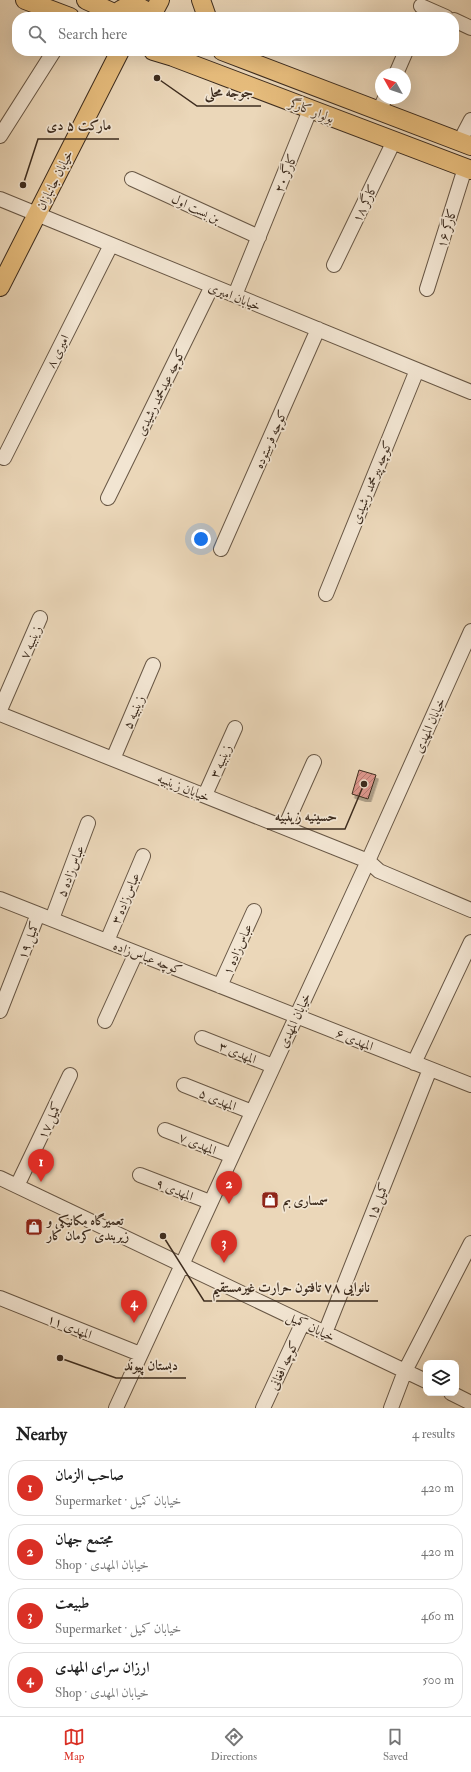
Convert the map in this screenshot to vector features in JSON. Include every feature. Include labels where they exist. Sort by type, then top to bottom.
[{"type":"main road","points":[[25,0],[56,12]]},
{"type":"main road","points":[[51,10],[60,10],[64,8],[67,0]]},
{"type":"main road","points":[[86,0],[121,10],[139,7],[147,12]]},
{"type":"main road","points":[[154,12],[160,0]]},
{"type":"main road","points":[[201,0],[205,12]]},
{"type":"main road","name":"خیابان جانبازان","points":[[0,287],[117,56]]},
{"type":"main road","name":"بولوار کارگر","points":[[170,56],[468,169]]},
{"type":"main road","name":"بولوار کارگر","points":[[238,56],[375,102]]},
{"type":"main road","name":"بولوار کارگر","points":[[382,104],[465,144]]},
{"type":"street","points":[[421,8],[432,12]]},
{"type":"street","points":[[459,22],[471,28]]},
{"type":"street","points":[[0,136],[51,56]]},
{"type":"street","points":[[399,68],[404,56]]},
{"type":"street","name":"کارگر ۲۰","points":[[235,296],[310,110]]},
{"type":"street","points":[[465,144],[471,120]]},
{"type":"street","name":"کارگر ۱۸","points":[[334,265],[394,141]]},
{"type":"street","name":"کارگر ۱۶","points":[[427,289],[468,169]]},
{"type":"street","name":"بن بست اول","points":[[132,179],[259,237]]},
{"type":"street","name":"خیابان امیری","points":[[0,199],[471,392]]},
{"type":"street","name":"امیری ۸","points":[[4,458],[111,245]]},
{"type":"street","name":"کوچه عیدمحمد رشیدی","points":[[108,498],[212,286]]},
{"type":"street","name":"کوچه فرستوده","points":[[221,549],[318,329]]},
{"type":"street","name":"کوچه پیرمحمد رشیدی","points":[[326,594],[417,370]]},
{"type":"street","name":"زینبیه ۷","points":[[0,710],[40,618]]},
{"type":"street","name":"خیابان المهدی","points":[[116,1408],[471,632]]},
{"type":"street","name":"زینبیه ۵","points":[[113,759],[153,665]]},
{"type":"street","name":"خیابان زینبیه","points":[[0,714],[368,860],[379,871],[471,910]]},
{"type":"street","name":"زینبیه ۳","points":[[205,795],[235,728]]},
{"type":"street","points":[[285,827],[314,762]]},
{"type":"street","name":"عباس‌زاده ۵","points":[[52,919],[88,824]]},
{"type":"street","name":"عباس‌زاده ۳","points":[[106,941],[143,856]]},
{"type":"street","name":"کوچه عباس‌زاده","points":[[0,899],[297,1015]]},
{"type":"street","name":"عباس‌زاده ۱","points":[[220,986],[254,912]]},
{"type":"street","name":"کمیل ۱۹","points":[[0,1011],[38,914]]},
{"type":"street","points":[[414,1063],[471,942]]},
{"type":"street","points":[[105,1021],[136,953]]},
{"type":"street","name":"المهدی ۶","points":[[297,1015],[471,1085]]},
{"type":"street","name":"المهدی ۳","points":[[202,1038],[273,1066]]},
{"type":"street","name":"کمیل ۱۵","points":[[325,1333],[430,1069]]},
{"type":"street","name":"کمیل ۱۷","points":[[17,1186],[70,1076]]},
{"type":"street","name":"المهدی ۵","points":[[184,1085],[252,1112]]},
{"type":"street","name":"المهدی ۷","points":[[165,1130],[232,1156]]},
{"type":"street","name":"المهدی ۹","points":[[140,1175],[210,1202]]},
{"type":"street","name":"خیابان کمیل","points":[[0,1178],[423,1380]]},
{"type":"street","points":[[391,1408],[405,1371],[471,1243]]},
{"type":"street","name":"المهدی ۱۱","points":[[0,1298],[140,1354]]},
{"type":"street","name":"کوچه افغانی","points":[[263,1408],[303,1322]]},
{"type":"street","points":[[457,1396],[471,1403]]},
{"type":"building","points":[[359,770],[376,775],[368,799],[352,794]]},
{"type":"place","name":"جوجه محلی","points":[[157,78]]},
{"type":"place","name":"مارکت ۵ دی","points":[[23,185]]},
{"type":"place","name":"حسینیه زینبیه","points":[[364,784]]},
{"type":"place","name":"صاحب الزمان","points":[[41,1182]]},
{"type":"place","name":"سمساری بم","points":[[270,1200]]},
{"type":"place","name":"مجتمع جهان","points":[[229,1204]]},
{"type":"place","name":"تعمیرگاه مکانیکی و زیربندی کرمان کار","points":[[34,1227]]},
{"type":"place","name":"نانوایی ۷۸ تافتون حرارت غیرمستقیم","points":[[163,1236]]},
{"type":"place","name":"طبیعت","points":[[224,1263]]},
{"type":"place","name":"ارزان سرای المهدی","points":[[134,1323]]},
{"type":"place","name":"دبستان پیوند","points":[[60,1358]]}]
